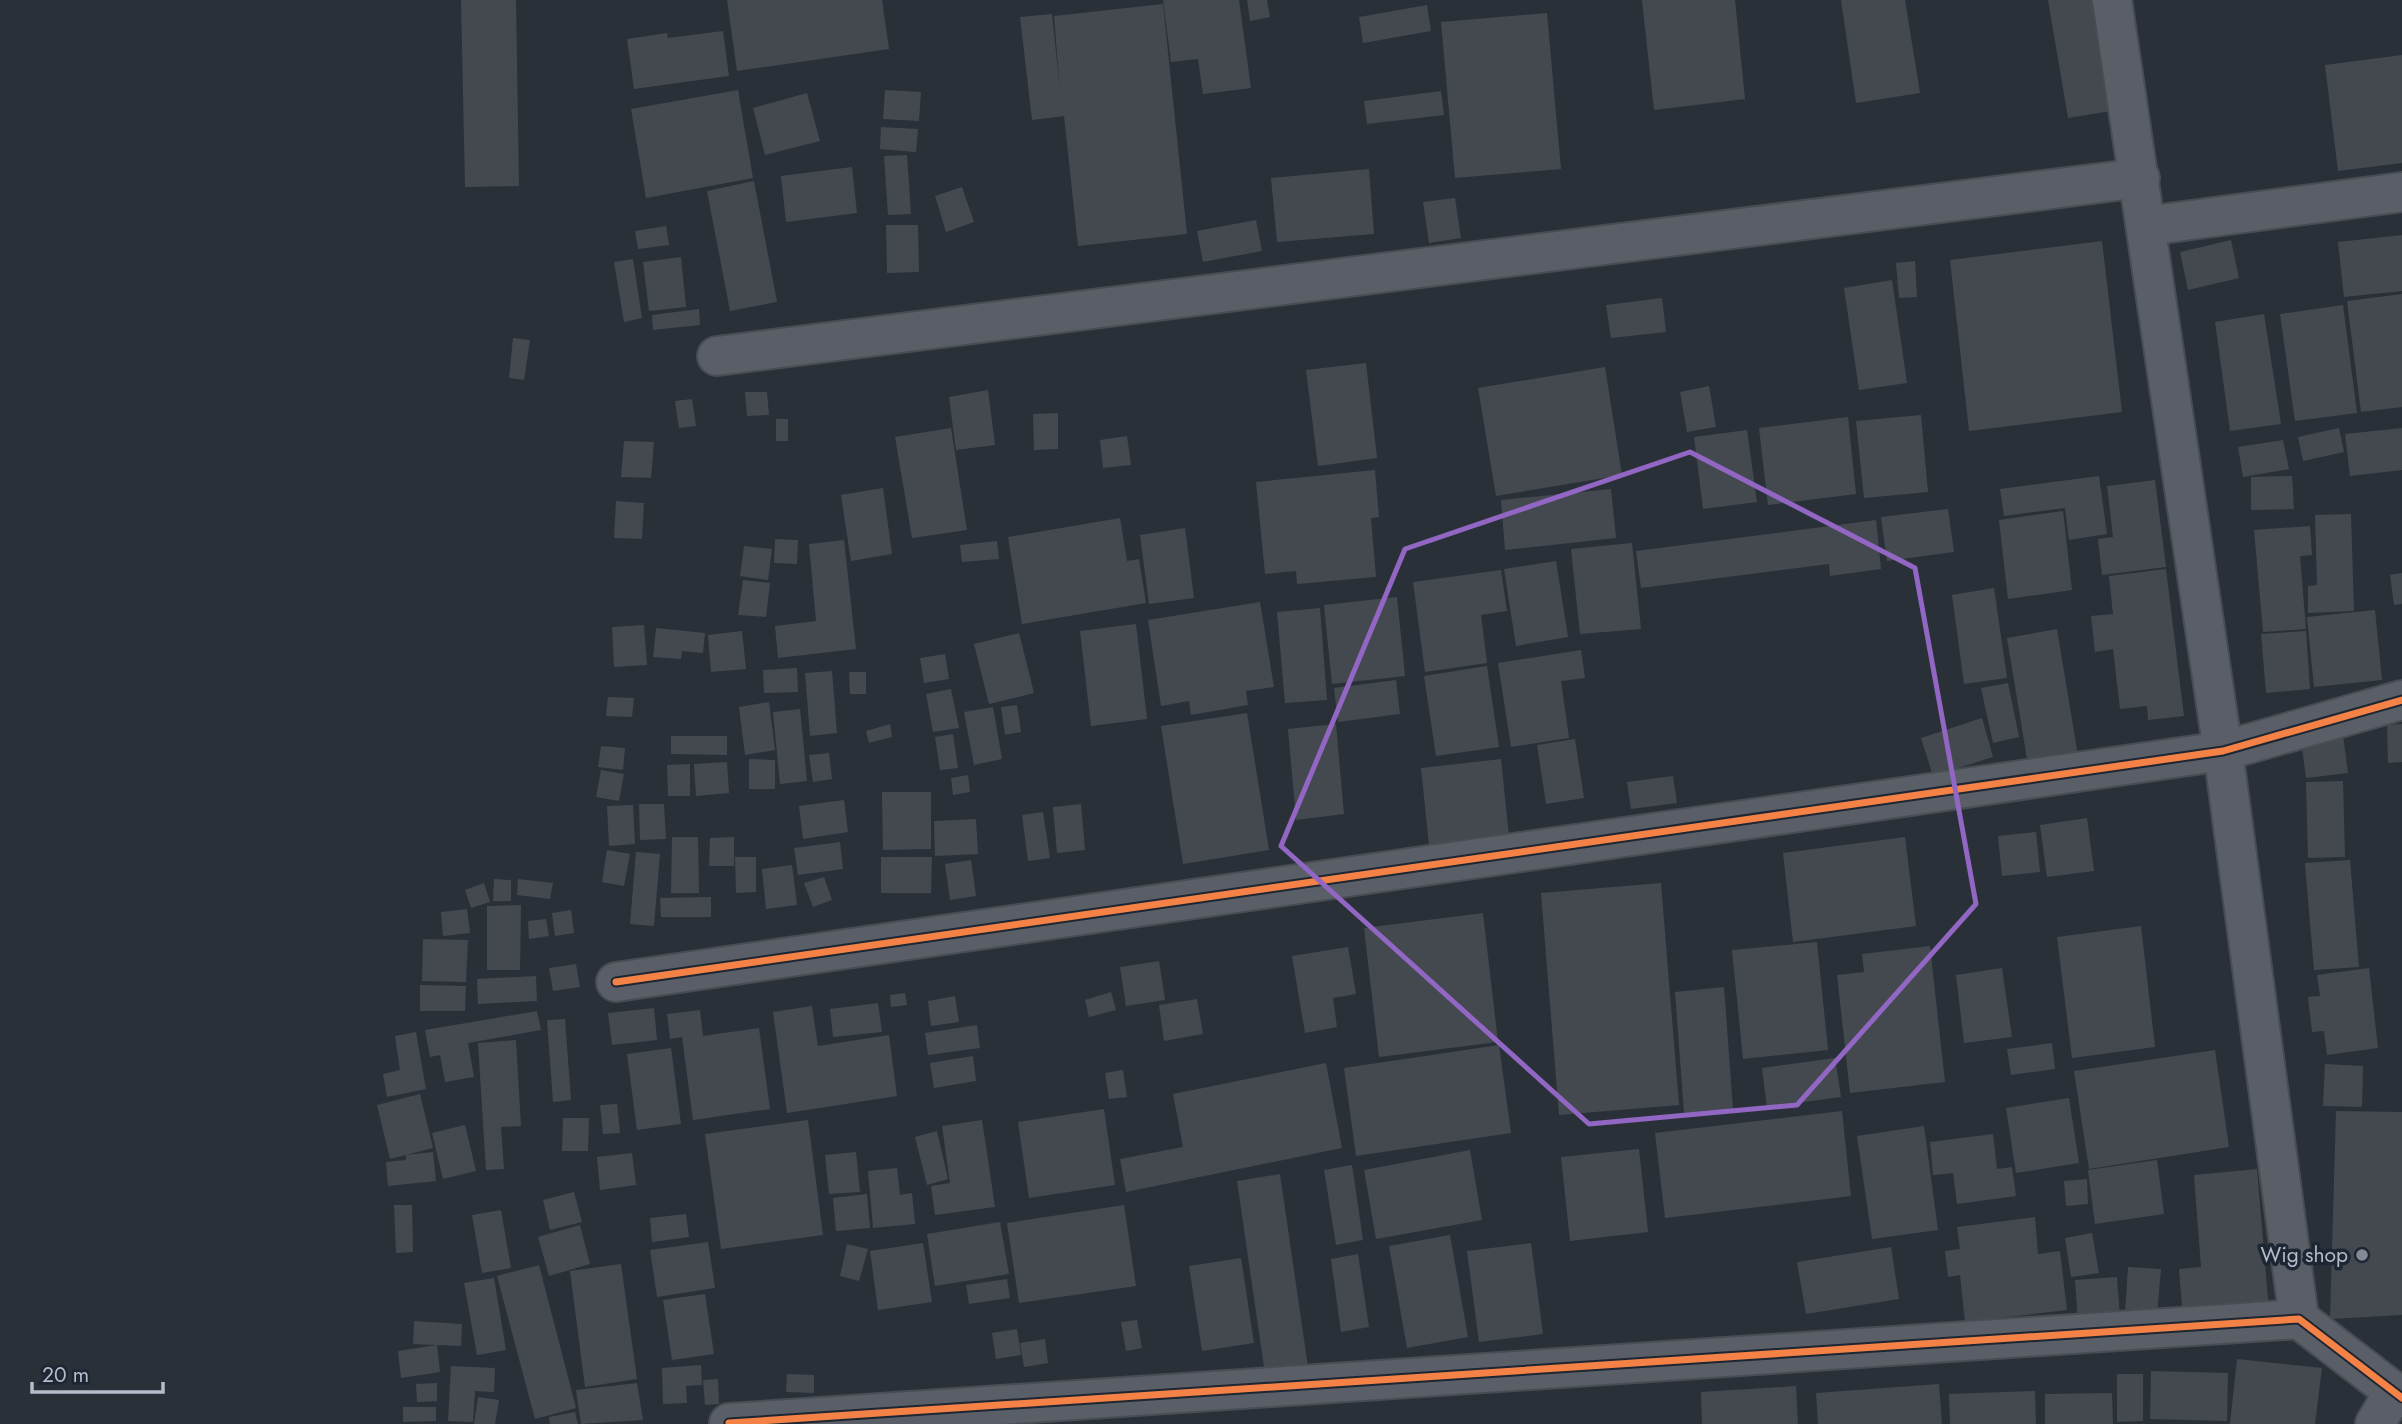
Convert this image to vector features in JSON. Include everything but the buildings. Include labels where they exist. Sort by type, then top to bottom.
[{"type":"street","points":[[2112,0],[2223,751],[2299,1318],[2390,1405]]},
{"type":"street","points":[[716,355],[2140,178]]},
{"type":"street","points":[[2146,226],[2402,192]]},
{"type":"street","points":[[616,982],[2223,751],[2402,699]]},
{"type":"street","points":[[729,1423],[2299,1318]]},
{"type":"highlighted area","points":[[1690,452],[1915,568],[1976,904],[1797,1105],[1589,1124],[1281,846],[1405,549]]},
{"type":"cycle path","points":[[616,982],[2223,751],[2402,700]]},
{"type":"cycle path","points":[[729,1423],[2299,1319],[2402,1398]]},
{"type":"place","name":"Wig shop","points":[[2362,1255]]}]
